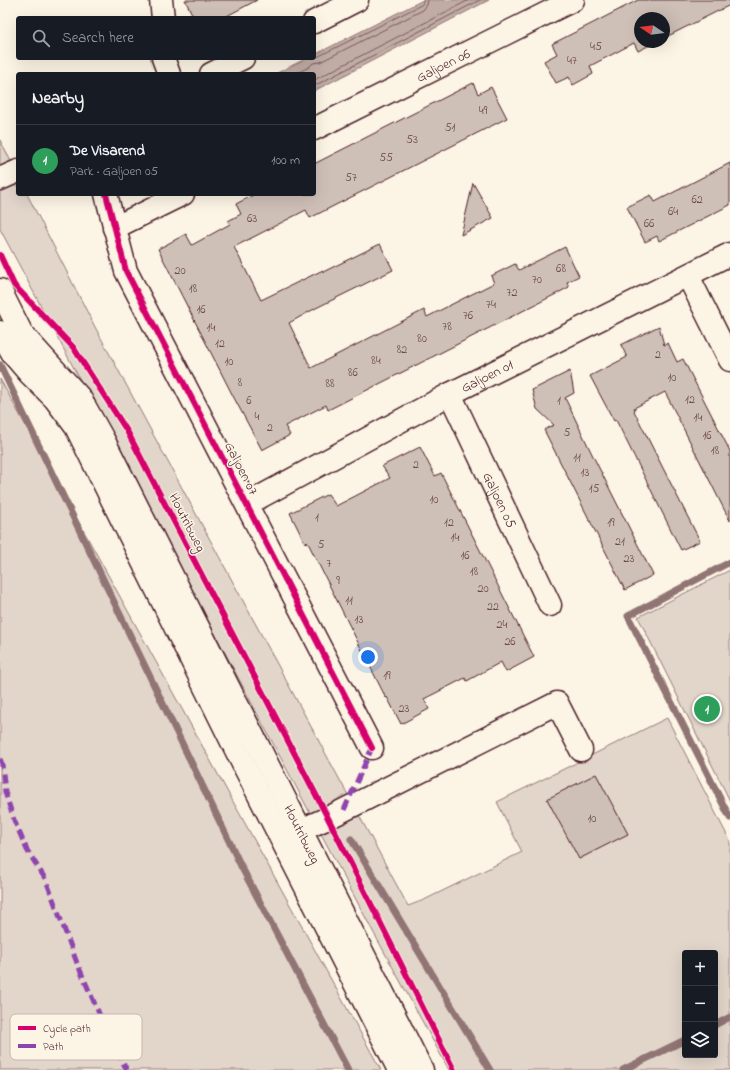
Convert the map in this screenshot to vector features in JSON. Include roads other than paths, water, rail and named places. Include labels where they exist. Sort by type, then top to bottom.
[{"type":"street","points":[[161,0],[163,16]]},
{"type":"street","points":[[316,21],[357,0]]},
{"type":"street","name":"Galjoen 06","points":[[316,128],[573,0]]},
{"type":"street","points":[[165,60],[168,72]]},
{"type":"street","points":[[215,72],[239,60]]},
{"type":"street","points":[[0,179],[16,171]]},
{"type":"street","name":"Galjoen 07","points":[[106,196],[126,271],[372,748]]},
{"type":"street","points":[[114,228],[179,196]]},
{"type":"street","name":"Galjoen 01","points":[[247,504],[450,394],[730,254]]},
{"type":"street","points":[[688,276],[730,360]]},
{"type":"street","name":"Houtribweg","points":[[0,290],[22,334],[80,398],[103,439],[292,834],[399,1070]]},
{"type":"street","name":"Houtribweg","points":[[0,332],[12,353],[55,399],[76,427],[236,749],[292,834],[422,1070]]},
{"type":"street","name":"Galjoen 05","points":[[450,394],[550,605]]},
{"type":"street","points":[[292,834],[328,818],[557,703],[582,750]]},
{"type":"water","points":[[423,0],[489,0],[316,90],[316,72],[279,72],[303,60],[316,60],[316,54]]},
{"type":"waterway","points":[[0,365],[241,866],[348,1070]]},
{"type":"waterway","points":[[730,562],[628,616],[730,818]]},
{"type":"waterway","points":[[351,839],[490,1070]]},
{"type":"waterway","points":[[718,1023],[730,1017]]},
{"type":"waterway","points":[[623,1070],[682,1041]]},
{"type":"place","name":"De Visarend","points":[[707,709]]}]
